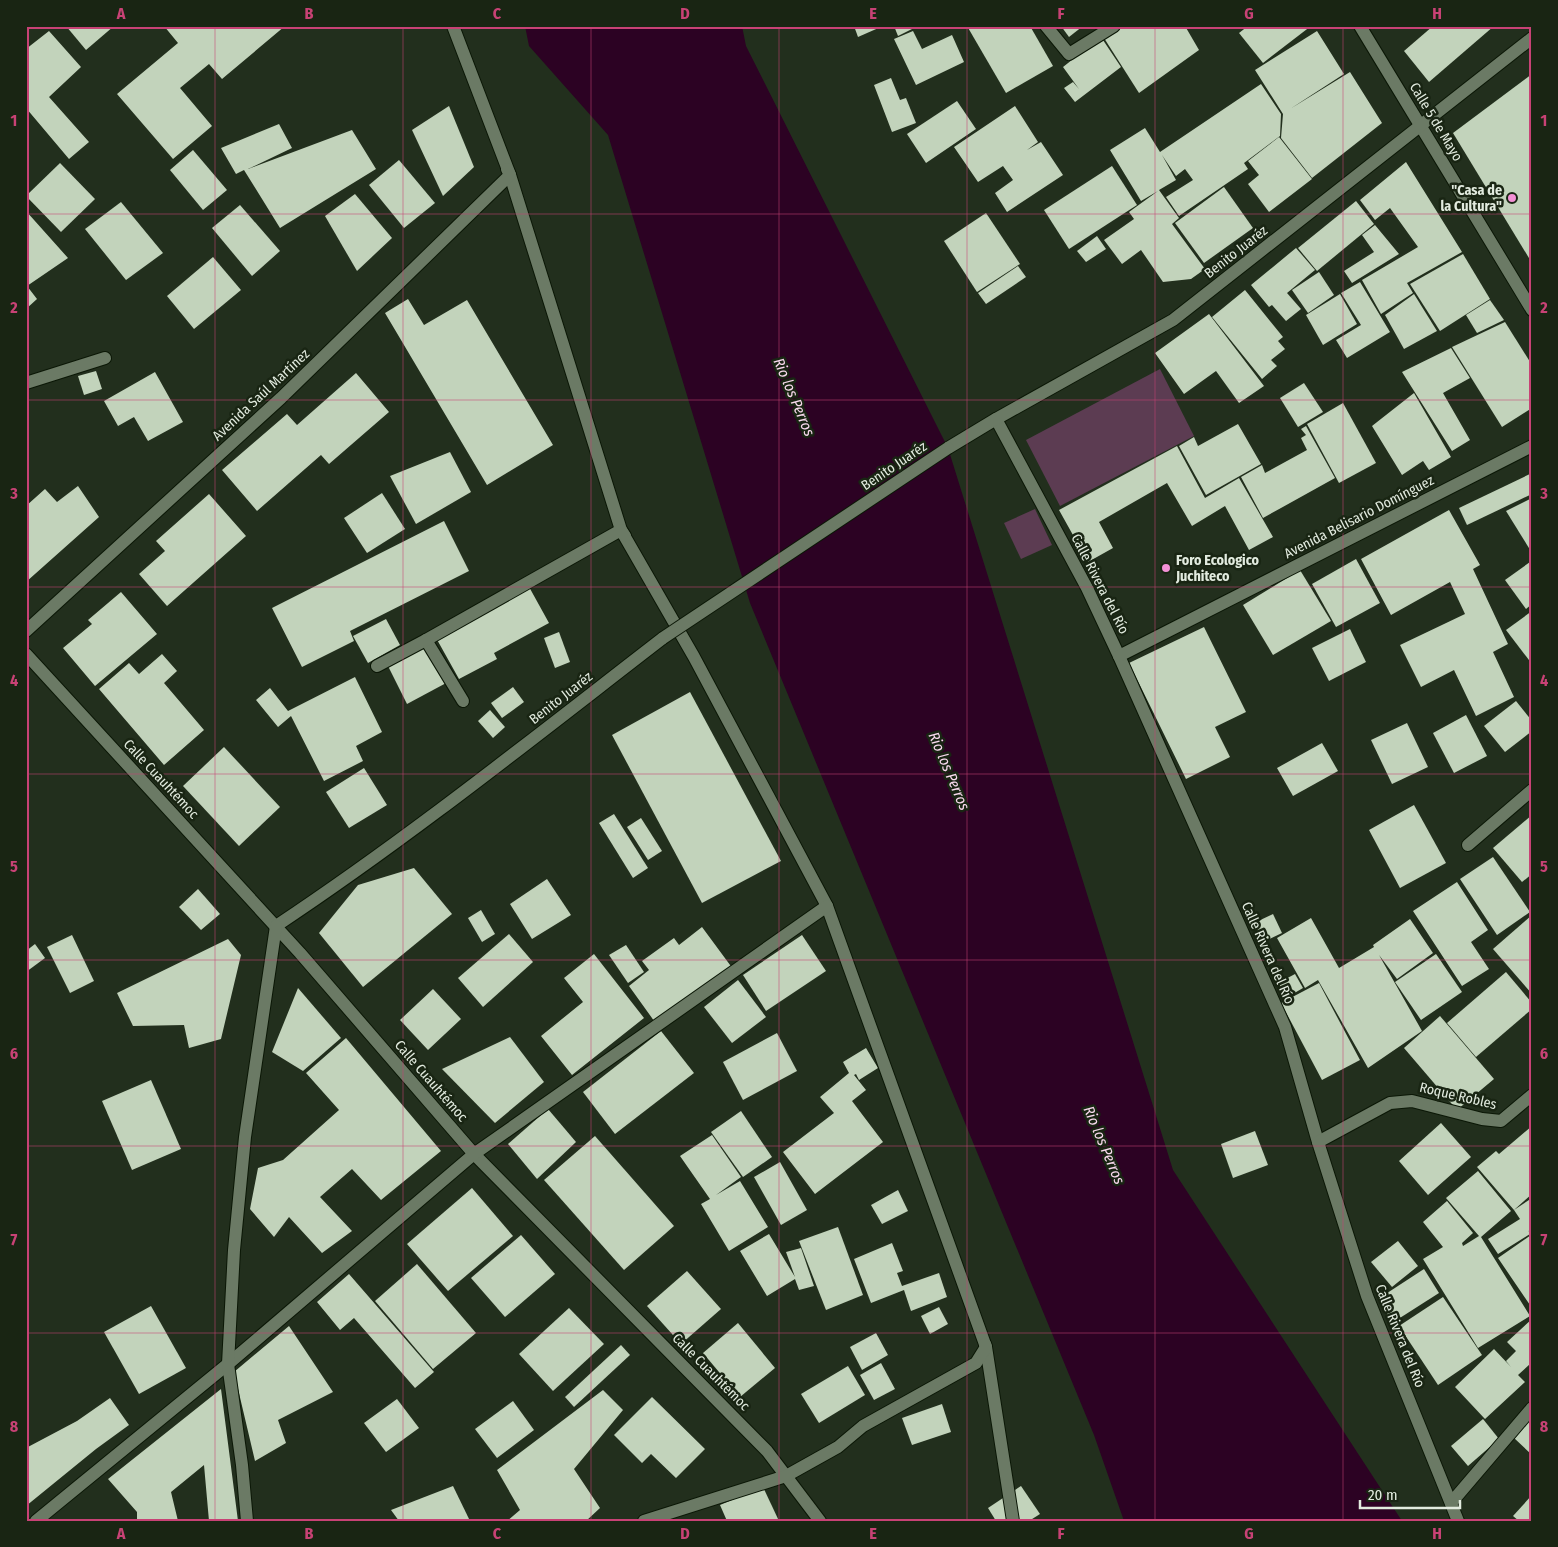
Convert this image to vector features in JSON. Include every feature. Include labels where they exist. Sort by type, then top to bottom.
[{"type":"street","points":[[453,26],[510,175],[621,530],[694,657],[827,906],[986,1347],[1014,1521]]},
{"type":"street","points":[[1046,26],[1070,54],[1114,26]]},
{"type":"street","name":"Calle 5 de Mayo","points":[[1360,26],[1532,310]]},
{"type":"street","name":"Benito Juaréz","points":[[276,926],[334,887],[502,764],[663,638],[948,448],[1173,320],[1532,38]]},
{"type":"street","name":"Avenida Saúl Martínez","points":[[26,631],[281,398],[510,175]]},
{"type":"street","points":[[26,383],[105,358]]},
{"type":"street","name":"Calle Rivera del Río","points":[[996,419],[1087,588],[1285,1027],[1318,1142],[1367,1296],[1458,1521]]},
{"type":"street","name":"Avenida Belisario Domínguez","points":[[1119,656],[1532,446]]},
{"type":"street","points":[[376,666],[426,640],[621,530]]},
{"type":"street","points":[[426,640],[463,701]]},
{"type":"street","name":"Calle Cuauhtémoc","points":[[26,654],[276,926],[474,1154],[767,1451],[820,1521]]},
{"type":"street","points":[[1468,845],[1532,790]]},
{"type":"street","points":[[36,1521],[228,1364],[474,1154],[827,906]]},
{"type":"street","points":[[247,1521],[242,1465],[228,1364],[234,1250],[245,1137],[276,926]]},
{"type":"street","name":"Roque Robles","points":[[1318,1142],[1390,1103],[1412,1101],[1482,1119],[1501,1121],[1532,1095]]},
{"type":"street","points":[[644,1521],[786,1476],[838,1447],[862,1426],[976,1363],[986,1347]]},
{"type":"street","points":[[1451,1504],[1532,1408]]},
{"type":"shaded area","points":[[1160,369],[1194,436],[1060,506],[1026,440]]},
{"type":"shaded area","points":[[1035,509],[1052,545],[1021,559],[1004,523]]},
{"type":"water","name":"Rio los Perros","points":[[525,26],[742,26],[746,46],[948,448],[1173,1170],[1402,1521],[1124,1521],[1094,1435],[750,603],[608,135],[529,46]]},
{"type":"building","points":[[66,26],[114,26],[86,50]]},
{"type":"building","points":[[164,26],[285,26],[222,79],[209,64],[180,88],[212,126],[173,159],[117,94],[178,43]]},
{"type":"building","points":[[854,26],[883,26],[858,37]]},
{"type":"building","points":[[894,26],[918,26],[898,36]]},
{"type":"building","points":[[967,26],[1030,26],[1053,66],[1006,93]]},
{"type":"building","points":[[1061,26],[1083,26],[1069,37]]},
{"type":"building","points":[[1122,26],[1185,26],[1199,50],[1139,93],[1104,38]]},
{"type":"building","points":[[1248,26],[1311,26],[1263,63],[1239,33]]},
{"type":"building","points":[[1433,26],[1494,26],[1429,82],[1404,51]]},
{"type":"building","points":[[49,31],[81,67],[49,97],[89,142],[69,159],[26,108],[26,49]]},
{"type":"building","points":[[913,31],[922,49],[952,35],[964,62],[916,85],[894,39]]},
{"type":"building","points":[[1317,31],[1344,74],[1290,109],[1350,72],[1382,123],[1312,178],[1281,138],[1283,114],[1255,70]]},
{"type":"building","points":[[1101,37],[1121,67],[1075,102],[1064,88],[1073,82],[1079,89],[1063,67]]},
{"type":"building","name":"\"Casa de la Cultura\"","points":[[1532,74],[1532,263],[1453,133]]},
{"type":"building","points":[[891,78],[900,100],[906,98],[916,123],[892,132],[874,85]]},
{"type":"building","points":[[1261,84],[1281,114],[1280,136],[1244,163],[1248,169],[1179,216],[1166,197],[1193,180],[1185,169],[1176,176],[1162,155],[1176,180],[1159,190],[1179,218],[1172,224],[1205,269],[1191,279],[1163,282],[1141,250],[1122,264],[1104,240],[1134,219],[1129,212],[1158,191],[1141,201],[1110,150],[1145,128],[1160,152]]},
{"type":"building","points":[[957,101],[976,129],[926,163],[907,134]]},
{"type":"building","points":[[449,106],[474,167],[443,196],[412,130]]},
{"type":"building","points":[[1015,106],[1038,142],[1027,150],[1041,142],[1063,175],[1007,212],[995,193],[1013,180],[1003,166],[978,182],[954,147]]},
{"type":"building","points":[[279,124],[292,148],[248,169],[352,130],[376,169],[280,228],[244,170],[236,174],[221,148]]},
{"type":"building","points":[[1279,137],[1312,179],[1269,212],[1248,184],[1259,175],[1248,161]]},
{"type":"building","points":[[193,150],[227,190],[203,210],[170,170]]},
{"type":"building","points":[[399,160],[435,203],[404,228],[369,185]]},
{"type":"building","points":[[1406,162],[1462,252],[1407,283],[1413,293],[1381,314],[1362,280],[1418,247],[1390,208],[1375,220],[1360,200]]},
{"type":"building","points":[[60,163],[95,199],[61,232],[26,196]]},
{"type":"building","points":[[1112,166],[1137,205],[1069,249],[1044,210]]},
{"type":"building","points":[[1224,187],[1253,228],[1204,263],[1175,223]]},
{"type":"building","points":[[355,194],[392,238],[357,271],[325,216]]},
{"type":"building","points":[[1356,201],[1374,224],[1317,271],[1298,248]]},
{"type":"building","points":[[121,202],[163,253],[126,280],[85,229]]},
{"type":"building","points":[[240,205],[280,251],[252,276],[212,228]]},
{"type":"building","points":[[26,211],[68,258],[27,286],[37,299],[26,309]]},
{"type":"building","points":[[986,213],[1020,264],[977,292],[944,241]]},
{"type":"building","points":[[1375,225],[1399,254],[1352,283],[1344,271],[1374,252],[1362,235]]},
{"type":"building","points":[[1097,236],[1106,249],[1086,262],[1077,251]]},
{"type":"building","points":[[1296,248],[1315,270],[1287,293],[1301,309],[1286,321],[1272,305],[1269,307],[1251,285]]},
{"type":"building","points":[[1463,254],[1490,299],[1440,331],[1410,284]]},
{"type":"building","points":[[213,257],[241,290],[194,329],[167,296]]},
{"type":"building","points":[[1018,266],[1026,277],[986,304],[978,293]]},
{"type":"building","points":[[1319,272],[1334,295],[1308,313],[1292,290]]},
{"type":"building","points":[[1360,282],[1390,332],[1347,358],[1336,340],[1361,325],[1341,293]]},
{"type":"building","points":[[1245,290],[1283,337],[1278,341],[1285,349],[1271,360],[1277,366],[1262,379],[1212,317]]},
{"type":"building","points":[[1340,294],[1357,324],[1323,345],[1306,315]]},
{"type":"building","points":[[1414,294],[1437,331],[1404,349],[1385,315]]},
{"type":"building","points":[[408,299],[424,325],[467,300],[553,445],[487,485],[385,313]]},
{"type":"building","points":[[1490,300],[1504,320],[1477,333],[1466,315]]},
{"type":"building","points":[[1209,314],[1264,386],[1239,403],[1216,371],[1184,394],[1155,353]]},
{"type":"building","points":[[1505,322],[1532,365],[1532,408],[1502,427],[1452,347]]},
{"type":"building","points":[[1451,348],[1470,378],[1443,393],[1470,440],[1452,451],[1402,372]]},
{"type":"building","points":[[96,371],[102,389],[84,395],[78,376]]},
{"type":"building","points":[[155,372],[183,422],[148,441],[134,417],[118,426],[104,401]]},
{"type":"building","points":[[356,373],[389,412],[329,464],[321,455],[257,511],[222,470],[287,414],[297,425]]},
{"type":"building","points":[[1304,383],[1323,412],[1298,427],[1280,398]]},
{"type":"building","points":[[1414,393],[1451,457],[1429,470],[1423,461],[1402,475],[1372,426]]},
{"type":"building","points":[[1343,403],[1376,463],[1339,483],[1307,424]]},
{"type":"building","points":[[1238,424],[1261,464],[1206,495],[1179,446],[1194,437],[1198,446]]},
{"type":"building","points":[[1306,426],[1335,478],[1263,518],[1241,477],[1262,465],[1265,473],[1307,450],[1301,438],[1306,435],[1301,429]]},
{"type":"building","points":[[1177,446],[1205,498],[1239,478],[1273,537],[1249,550],[1225,506],[1192,526],[1167,483],[1099,522],[1113,548],[1088,562],[1059,510]]},
{"type":"building","points":[[450,452],[471,492],[416,524],[390,476]]},
{"type":"building","points":[[1532,473],[1532,494],[1467,525],[1459,508]]},
{"type":"building","points":[[78,486],[99,517],[26,582],[26,506],[45,489],[57,502]]},
{"type":"building","points":[[382,493],[405,529],[367,553],[344,518]]},
{"type":"building","points":[[209,494],[246,536],[167,606],[139,574],[165,551],[156,541]]},
{"type":"building","points":[[1532,498],[1532,553],[1506,511]]},
{"type":"building","points":[[1449,510],[1480,565],[1473,569],[1508,644],[1493,652],[1514,697],[1476,716],[1454,670],[1421,687],[1400,645],[1465,614],[1450,582],[1391,615],[1361,559]]},
{"type":"building","points":[[444,521],[469,571],[350,631],[354,641],[302,667],[272,608]]},
{"type":"building","points":[[1356,559],[1380,603],[1336,627],[1312,584]]},
{"type":"building","points":[[1530,562],[1532,564],[1532,604],[1526,609],[1505,580]]},
{"type":"building","points":[[1300,570],[1331,621],[1273,655],[1243,605]]},
{"type":"building","points":[[528,585],[549,623],[494,653],[497,659],[459,679],[435,636]]},
{"type":"building","points":[[121,592],[157,634],[95,686],[63,648],[92,624],[88,620]]},
{"type":"building","points":[[1532,611],[1532,664],[1506,630]]},
{"type":"building","points":[[386,619],[400,645],[368,663],[353,636]]},
{"type":"building","points":[[1204,627],[1246,712],[1215,727],[1230,757],[1186,779],[1129,663]]},
{"type":"building","points":[[1350,629],[1366,662],[1329,681],[1312,648]]},
{"type":"building","points":[[559,632],[570,662],[555,668],[544,638]]},
{"type":"building","points":[[427,642],[448,682],[407,704],[386,662]]},
{"type":"building","points":[[162,654],[177,671],[164,683],[204,730],[164,765],[99,689],[129,663],[139,674]]},
{"type":"building","points":[[355,677],[382,732],[356,746],[363,761],[324,781],[291,716],[278,727],[256,700],[270,688],[288,711]]},
{"type":"building","points":[[513,687],[524,702],[502,718],[491,703]]},
{"type":"building","points":[[690,692],[781,861],[702,903],[612,735]]},
{"type":"building","points":[[1516,701],[1532,721],[1532,731],[1505,752],[1484,726]]},
{"type":"building","points":[[490,710],[505,727],[493,738],[478,721]]},
{"type":"building","points":[[1466,715],[1487,756],[1454,773],[1433,733]]},
{"type":"building","points":[[1407,723],[1428,767],[1392,784],[1371,740]]},
{"type":"building","points":[[1322,743],[1338,771],[1293,796],[1277,768]]},
{"type":"building","points":[[224,747],[280,807],[239,846],[183,786]]},
{"type":"building","points":[[364,768],[387,805],[349,828],[326,792]]},
{"type":"building","points":[[1414,805],[1446,863],[1400,888],[1369,830]]},
{"type":"building","points":[[614,814],[648,868],[633,878],[599,823]]},
{"type":"building","points":[[1532,815],[1532,874],[1522,882],[1493,848]]},
{"type":"building","points":[[641,818],[662,851],[648,860],[627,827]]},
{"type":"building","points":[[1493,857],[1530,912],[1497,935],[1460,879]]},
{"type":"building","points":[[414,868],[452,914],[363,987],[319,933],[358,885]]},
{"type":"building","points":[[547,879],[571,915],[532,939],[510,904]]},
{"type":"building","points":[[1457,882],[1488,930],[1471,942],[1489,969],[1462,986],[1413,911]]},
{"type":"building","points":[[198,889],[220,914],[201,930],[179,907]]},
{"type":"building","points":[[481,910],[495,934],[482,942],[468,918]]},
{"type":"building","points":[[1273,914],[1282,933],[1263,942],[1254,923]]},
{"type":"building","points":[[1532,915],[1532,994],[1493,949]]},
{"type":"building","points":[[1311,918],[1339,968],[1374,947],[1373,945],[1410,919],[1433,953],[1397,979],[1379,955],[1422,1031],[1368,1068],[1318,980],[1305,988],[1277,938]]},
{"type":"building","points":[[702,927],[733,969],[657,1025],[629,986],[649,970],[642,961],[674,938],[679,945]]},
{"type":"building","points":[[509,934],[533,962],[483,1007],[458,978]]},
{"type":"building","points":[[72,935],[94,981],[70,993],[47,947]]},
{"type":"building","points":[[802,935],[826,971],[766,1011],[743,975]]},
{"type":"building","points":[[228,939],[241,955],[221,1039],[189,1048],[184,1025],[133,1026],[117,993]]},
{"type":"building","points":[[35,944],[45,958],[26,972],[26,951]]},
{"type":"building","points":[[626,945],[644,972],[628,983],[609,955]]},
{"type":"building","points":[[594,954],[644,1018],[572,1075],[541,1036],[583,1002],[564,978]]},
{"type":"building","points":[[1436,954],[1462,992],[1421,1020],[1395,982]]},
{"type":"building","points":[[1506,972],[1532,1003],[1532,1009],[1476,1057],[1447,1023]]},
{"type":"building","points":[[1295,974],[1303,988],[1286,998],[1278,983]]},
{"type":"building","points":[[738,980],[766,1017],[732,1043],[704,1007]]},
{"type":"building","points":[[1319,983],[1360,1060],[1322,1080],[1281,1003]]},
{"type":"building","points":[[298,988],[341,1038],[303,1071],[272,1052]]},
{"type":"building","points":[[433,989],[461,1019],[428,1050],[400,1020]]},
{"type":"building","points":[[1440,1016],[1494,1079],[1457,1110],[1404,1048]]},
{"type":"building","points":[[661,1031],[694,1073],[615,1134],[583,1092]]},
{"type":"building","points":[[777,1033],[797,1071],[743,1100],[723,1062]]},
{"type":"building","points":[[510,1037],[544,1082],[495,1123],[442,1069]]},
{"type":"building","points":[[346,1038],[441,1151],[381,1200],[352,1169],[320,1197],[352,1231],[322,1253],[289,1217],[274,1237],[250,1209],[258,1168],[283,1160],[339,1110],[306,1073]]},
{"type":"building","points":[[866,1048],[878,1068],[859,1080],[856,1074],[854,1075],[866,1090],[852,1101],[883,1142],[815,1194],[783,1152],[834,1113],[820,1097],[849,1073],[843,1062]]},
{"type":"building","points":[[151,1080],[181,1149],[132,1170],[102,1101]]},
{"type":"building","points":[[548,1109],[576,1142],[537,1179],[508,1144]]},
{"type":"building","points":[[741,1111],[772,1157],[743,1177],[711,1132]]},
{"type":"building","points":[[1441,1123],[1471,1157],[1428,1195],[1399,1161]]},
{"type":"building","points":[[1532,1126],[1532,1194],[1514,1210],[1477,1167],[1496,1151],[1499,1154]]},
{"type":"building","points":[[1255,1131],[1268,1165],[1233,1178],[1221,1144]]},
{"type":"building","points":[[712,1135],[741,1177],[716,1195],[740,1181],[768,1227],[729,1251],[701,1204],[710,1199],[680,1156]]},
{"type":"building","points":[[595,1136],[674,1226],[624,1270],[544,1180]]},
{"type":"building","points":[[780,1162],[807,1210],[781,1225],[754,1177]]},
{"type":"building","points":[[1478,1171],[1511,1211],[1481,1237],[1530,1316],[1478,1348],[1423,1259],[1443,1247],[1423,1222],[1447,1201],[1473,1233],[1462,1243],[1463,1246],[1479,1236],[1446,1198]]},
{"type":"building","points":[[472,1188],[513,1236],[448,1291],[407,1244]]},
{"type":"building","points":[[898,1190],[908,1211],[882,1224],[871,1205]]},
{"type":"building","points":[[1532,1198],[1532,1308],[1498,1258],[1531,1235],[1528,1230],[1530,1234],[1498,1254],[1488,1239],[1520,1219],[1514,1210]]},
{"type":"building","points":[[838,1227],[863,1295],[826,1310],[799,1241]]},
{"type":"building","points":[[769,1234],[795,1277],[786,1252],[801,1248],[814,1286],[799,1290],[795,1279],[767,1296],[740,1251]]},
{"type":"building","points":[[521,1235],[555,1274],[505,1317],[471,1278]]},
{"type":"building","points":[[1398,1241],[1418,1266],[1392,1287],[1371,1262]]},
{"type":"building","points":[[892,1243],[903,1271],[897,1273],[902,1286],[939,1273],[947,1297],[911,1311],[904,1290],[871,1303],[854,1259]]},
{"type":"building","points":[[417,1264],[476,1333],[433,1369],[375,1301]]},
{"type":"building","points":[[1424,1269],[1439,1293],[1392,1323],[1378,1299]]},
{"type":"building","points":[[687,1271],[721,1309],[681,1344],[647,1306]]},
{"type":"building","points":[[349,1274],[434,1372],[415,1388],[354,1318],[340,1330],[317,1302]]},
{"type":"building","points":[[1443,1297],[1482,1355],[1438,1385],[1399,1326]]},
{"type":"building","points":[[151,1306],[186,1368],[139,1394],[104,1332]]},
{"type":"building","points":[[939,1307],[948,1324],[930,1334],[921,1316]]},
{"type":"building","points":[[569,1308],[604,1344],[553,1391],[519,1354]]},
{"type":"building","points":[[1532,1319],[1532,1366],[1530,1364],[1518,1375],[1525,1382],[1485,1419],[1455,1387],[1494,1349],[1511,1367],[1506,1361],[1516,1351],[1507,1342]]},
{"type":"building","points":[[738,1323],[775,1368],[740,1397],[703,1353]]},
{"type":"building","points":[[289,1326],[333,1392],[278,1420],[286,1443],[255,1461],[234,1372]]},
{"type":"building","points":[[876,1333],[888,1355],[862,1370],[850,1347]]},
{"type":"building","points":[[621,1345],[630,1355],[574,1407],[565,1397]]},
{"type":"building","points":[[881,1363],[895,1389],[874,1400],[860,1375]]},
{"type":"building","points":[[848,1366],[865,1395],[819,1423],[801,1394]]},
{"type":"building","points":[[221,1389],[238,1521],[209,1521],[204,1465],[171,1492],[178,1521],[137,1521],[137,1512],[108,1479]]},
{"type":"building","points":[[603,1390],[623,1410],[574,1469],[600,1508],[586,1521],[507,1521],[520,1510],[497,1470]]},
{"type":"building","points":[[652,1397],[705,1449],[676,1478],[651,1454],[642,1463],[614,1435]]},
{"type":"building","points":[[110,1398],[129,1425],[96,1449],[26,1506],[26,1448],[77,1421]]},
{"type":"building","points":[[397,1399],[419,1428],[386,1452],[364,1423]]},
{"type":"building","points":[[513,1401],[534,1430],[497,1458],[475,1429]]},
{"type":"building","points":[[942,1404],[951,1432],[912,1445],[902,1418]]},
{"type":"building","points":[[1532,1417],[1532,1455],[1513,1437]]},
{"type":"building","points":[[1483,1419],[1499,1439],[1468,1466],[1451,1446]]},
{"type":"building","points":[[453,1486],[470,1521],[399,1521],[391,1510]]},
{"type":"building","points":[[1021,1486],[1040,1514],[1029,1521],[996,1521],[988,1508]]},
{"type":"building","points":[[763,1487],[779,1521],[727,1521],[720,1505]]},
{"type":"building","points":[[1532,1495],[1532,1521],[1519,1521],[1513,1516]]},
{"type":"place","name":"\"Casa de la Cultura\"","points":[[1512,198]]},
{"type":"place","name":"Foro Ecologico Juchiteco","points":[[1166,568]]}]
